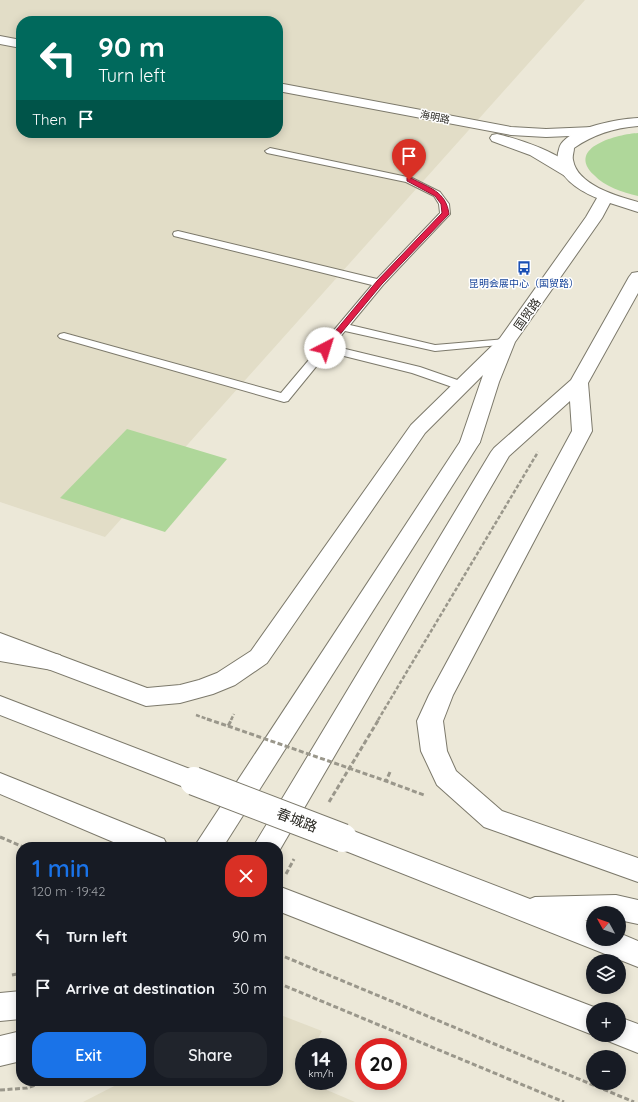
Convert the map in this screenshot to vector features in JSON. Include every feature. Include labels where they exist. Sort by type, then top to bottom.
[{"type":"main road","points":[[0,32],[16,35]]},
{"type":"main road","points":[[0,40],[16,43]]},
{"type":"main road","name":"海明路","points":[[283,88],[511,130],[546,133],[593,131]]},
{"type":"main road","name":"海明路","points":[[283,97],[504,140],[536,152],[560,165],[570,172],[584,186],[606,197],[638,207]]},
{"type":"main road","points":[[570,172],[565,158],[567,146],[583,134],[603,126],[638,122]]},
{"type":"main road","name":"国贸路","points":[[211,842],[470,442],[490,382],[506,342],[594,218],[606,197]]},
{"type":"main road","points":[[270,842],[501,452],[579,383],[638,277]]},
{"type":"main road","points":[[0,642],[146,697],[180,694],[204,688],[233,674],[259,657],[418,429],[506,342]]},
{"type":"main road","points":[[579,383],[582,431],[441,695],[430,721],[434,751],[446,778],[493,819],[638,870]]},
{"type":"main road","points":[[0,652],[52,661]]},
{"type":"main road","name":"春城路","points":[[0,705],[586,933]]},
{"type":"main road","points":[[0,783],[143,842]]},
{"type":"main road","points":[[287,895],[586,1018]]},
{"type":"main road","points":[[524,909],[616,907],[638,912]]},
{"type":"main road","points":[[618,946],[638,954]]},
{"type":"main road","points":[[0,1007],[16,1005]]},
{"type":"main road","points":[[626,1034],[638,1039]]},
{"type":"main road","points":[[0,1051],[16,1047]]},
{"type":"lane","points":[[64,336],[284,398],[379,283],[445,214],[444,204],[437,194],[409,180],[270,151]]},
{"type":"lane","points":[[178,234],[379,283]]},
{"type":"lane","points":[[343,327],[435,348],[506,342]]},
{"type":"lane","points":[[325,348],[416,370],[462,386]]},
{"type":"path","points":[[327,804],[534,459]]},
{"type":"path","points":[[234,714],[228,726],[386,781],[390,772]]},
{"type":"path","points":[[0,837],[16,844]]},
{"type":"path","points":[[287,895],[298,852]]},
{"type":"path","points":[[283,956],[471,1032],[634,1102]]},
{"type":"path","points":[[283,985],[564,1102]]},
{"type":"path","points":[[0,1090],[27,1088],[33,1086]]},
{"type":"shaded area","points":[[0,0],[585,0],[105,537],[0,502]]},
{"type":"shaded area","points":[[283,1016],[322,1031],[318,1038],[295,1038],[295,1090],[327,1090],[355,1102],[83,1102],[114,1086],[283,1086]]},
{"type":"green space","points":[[638,133],[638,196],[626,193],[603,183],[594,175],[587,165],[586,157],[590,150],[608,139]]},
{"type":"green space","points":[[127,429],[227,459],[165,532],[60,498]]},
{"type":"place","name":"昆明会展中心（国贸路）","points":[[524,268]]},
{"type":"route","points":[[325,348],[379,283],[445,214],[444,204],[437,194],[409,180]]}]
